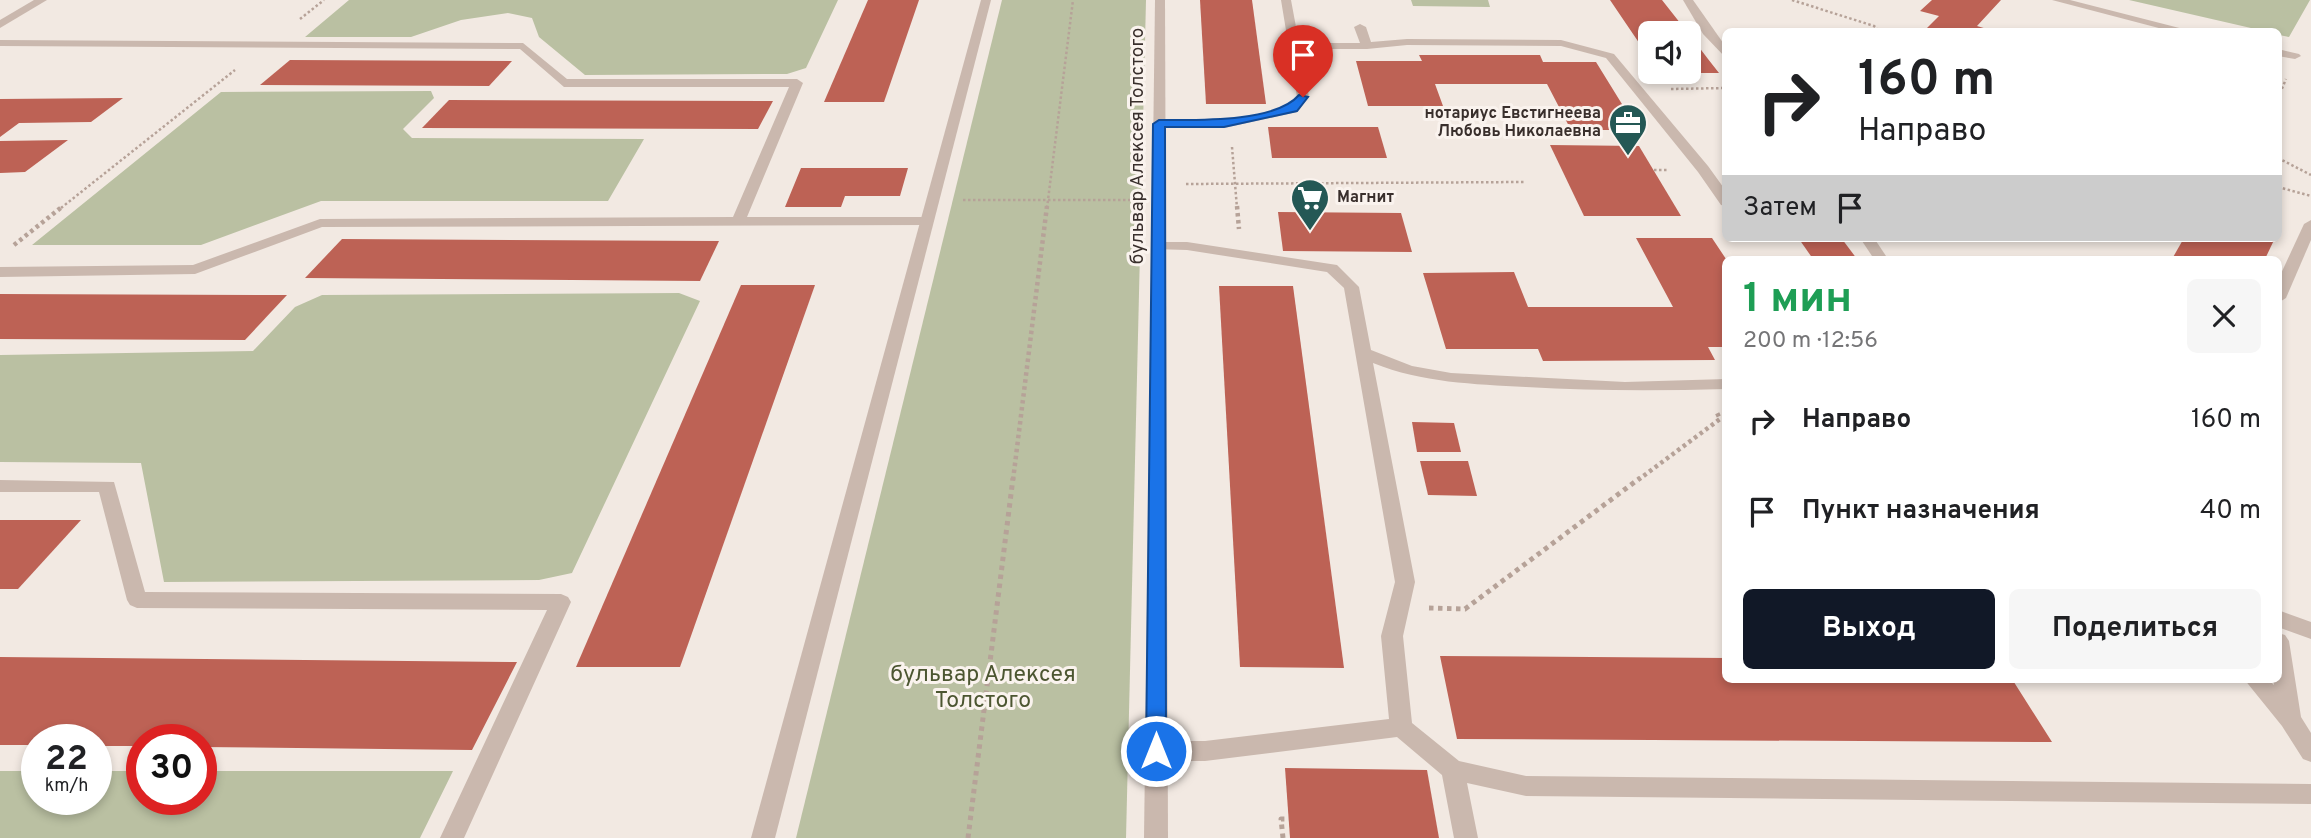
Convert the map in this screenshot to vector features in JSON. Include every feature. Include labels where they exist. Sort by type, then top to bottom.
[{"type":"street","points":[[0,25],[42,0]]},
{"type":"street","points":[[763,838],[986,0]]},
{"type":"street","name":"бульвар Алексея Толстого","points":[[1156,838],[1160,0]]},
{"type":"street","points":[[1159,124],[1224,124],[1293,108],[1303,97],[1286,0]]},
{"type":"street","points":[[1688,0],[1707,32],[1722,50]]},
{"type":"street","points":[[2057,0],[2173,28]]},
{"type":"street","points":[[1360,27],[1367,46]]},
{"type":"street","points":[[0,43],[523,46],[564,83],[797,83],[738,222]]},
{"type":"street","points":[[1294,46],[1561,43],[1610,56],[1703,169],[1722,196]]},
{"type":"street","points":[[2282,53],[2295,56]]},
{"type":"street","points":[[0,272],[195,269],[320,223],[927,221]]},
{"type":"street","points":[[2282,289],[2311,224]]},
{"type":"street","points":[[1158,246],[1187,246],[1332,268],[1351,287],[1405,582],[1392,636],[1401,727],[1453,771],[1526,786],[2311,793]]},
{"type":"street","points":[[1363,353],[1408,371],[1451,378],[1625,387],[1722,384]]},
{"type":"street","points":[[0,486],[107,486],[137,600],[561,602],[452,838]]},
{"type":"street","points":[[2282,620],[2311,631]]},
{"type":"street","points":[[2282,667],[2290,719]]},
{"type":"street","points":[[2258,683],[2290,719],[2311,752]]},
{"type":"street","points":[[1156,751],[1205,751],[1401,727]]},
{"type":"street","points":[[1453,771],[1466,838]]},
{"type":"path","points":[[11,248],[324,0]]},
{"type":"path","points":[[968,838],[1073,0]]},
{"type":"path","points":[[1792,0],[1876,28]]},
{"type":"path","points":[[1639,90],[1722,88]]},
{"type":"path","points":[[1231,140],[1240,229]]},
{"type":"path","points":[[2282,160],[2311,175]]},
{"type":"path","points":[[1185,184],[1524,182]]},
{"type":"path","points":[[2282,188],[2311,195]]},
{"type":"path","points":[[933,200],[1159,200]]},
{"type":"path","points":[[1424,608],[1465,608],[1720,419]]},
{"type":"path","points":[[1283,838],[1281,819],[1289,819]]},
{"type":"green space","points":[[349,0],[838,0],[806,68],[787,74],[585,75],[539,37],[532,18],[508,13],[461,20],[411,37],[305,37]]},
{"type":"green space","name":"бульвар Алексея Толстого","points":[[1002,0],[1146,0],[1126,838],[796,838]]},
{"type":"green space","points":[[1411,0],[1488,0],[1490,7],[1413,6]]},
{"type":"green space","points":[[2129,0],[2310,0],[2289,37],[2282,36],[2282,28],[2251,28]]},
{"type":"green space","points":[[431,91],[434,98],[403,129],[412,138],[644,139],[608,201],[321,201],[201,245],[32,245],[221,92]]},
{"type":"green space","points":[[679,293],[700,301],[572,573],[539,580],[164,582],[141,463],[0,462],[0,355],[253,351],[295,307],[322,295]]},
{"type":"green space","points":[[0,771],[21,771],[21,815],[112,815],[112,771],[126,771],[126,815],[217,815],[217,771],[453,771],[420,838],[0,838]]},
{"type":"building","points":[[868,0],[919,0],[884,102],[824,102]]},
{"type":"building","points":[[1200,0],[1252,0],[1266,104],[1206,104]]},
{"type":"building","points":[[1610,0],[1662,0],[1679,21],[1638,21],[1638,41]]},
{"type":"building","points":[[1932,0],[2001,0],[1977,26],[1984,28],[1927,28],[1939,16],[1920,11]]},
{"type":"building","points":[[1701,50],[1708,59],[1719,73],[1701,73]]},
{"type":"building","points":[[1419,55],[1540,55],[1543,62],[1596,62],[1638,130],[1571,130],[1547,84],[1435,84],[1443,106],[1368,106],[1356,61],[1422,61]]},
{"type":"building","points":[[290,60],[512,61],[489,86],[260,85]]},
{"type":"building","points":[[123,98],[91,122],[19,123],[0,137],[0,99]]},
{"type":"building","points":[[449,100],[773,101],[758,129],[422,128]]},
{"type":"building","points":[[1268,127],[1378,127],[1387,158],[1272,158]]},
{"type":"building","points":[[68,140],[25,172],[0,173],[0,141]]},
{"type":"building","points":[[1550,145],[1639,146],[1681,216],[1584,216]]},
{"type":"building","points":[[801,168],[908,168],[900,196],[845,196],[841,207],[785,207]]},
{"type":"building","points":[[1278,212],[1401,213],[1412,252],[1283,251]]},
{"type":"building","points":[[1636,238],[1712,238],[1724,256],[1722,347],[1708,347],[1715,360],[1543,361],[1538,349],[1446,349],[1423,273],[1514,272],[1528,307],[1673,307]]},
{"type":"building","points":[[342,239],[719,241],[700,281],[305,278]]},
{"type":"building","points":[[1801,242],[1844,242],[1855,256],[1811,256]]},
{"type":"building","points":[[2182,242],[2273,242],[2266,256],[2174,256]]},
{"type":"building","points":[[741,285],[815,285],[680,667],[576,667]]},
{"type":"building","points":[[1219,286],[1293,286],[1344,668],[1240,667]]},
{"type":"building","points":[[0,294],[287,295],[245,340],[0,339]]},
{"type":"building","points":[[1412,422],[1454,423],[1461,452],[1417,452]]},
{"type":"building","points":[[1420,461],[1468,461],[1477,496],[1428,495]]},
{"type":"building","points":[[0,520],[81,520],[18,589],[0,589]]},
{"type":"building","points":[[1440,656],[1722,658],[1722,683],[2015,683],[2052,742],[1457,739]]},
{"type":"building","points":[[0,657],[517,662],[472,750],[217,747],[217,724],[126,724],[126,746],[112,746],[112,724],[21,724],[21,745],[0,745]]},
{"type":"building","points":[[1285,768],[1427,770],[1439,838],[1290,838]]},
{"type":"place","name":"нотариус Евстигнеева Любовь Николаевна","points":[[1628,157]]},
{"type":"place","name":"Магнит","points":[[1310,232]]},
{"type":"route","points":[[1156,751],[1159,124],[1224,124],[1293,108],[1303,97]]}]
